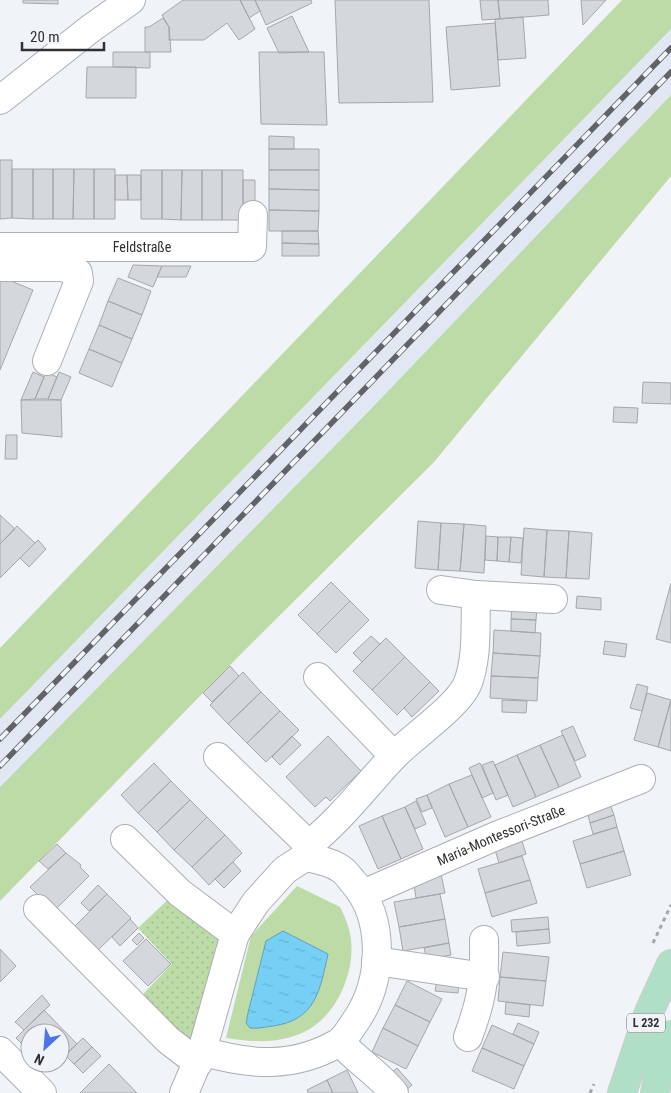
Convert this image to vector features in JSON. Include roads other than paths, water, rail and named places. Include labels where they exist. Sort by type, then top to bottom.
[{"type":"main road","name":"L 232","points":[[622,1093],[649,1012],[671,964]]},
{"type":"main road","name":"L 232","points":[[655,1093],[660,1067],[671,1035]]},
{"type":"street","points":[[0,100],[90,29],[132,0]]},
{"type":"street","name":"Feldstraße","points":[[0,247],[252,247],[253,215]]},
{"type":"street","points":[[0,267],[64,267],[78,272],[79,282],[47,361]]},
{"type":"street","points":[[441,590],[476,595],[553,599]]},
{"type":"street","points":[[184,1093],[200,1057],[235,934],[256,902],[285,870],[332,826],[394,756],[437,719],[465,688],[472,663],[476,595]]},
{"type":"street","points":[[318,677],[394,756]]},
{"type":"street","points":[[38,909],[168,1040],[200,1057],[242,1062],[277,1063],[305,1057],[340,1042],[364,1009],[371,988],[376,961],[373,916],[363,894],[342,869],[307,851],[218,756]]},
{"type":"street","name":"Maria-Montessori-Straße","points":[[363,894],[496,836],[641,780]]},
{"type":"street","points":[[125,839],[180,893],[235,934]]},
{"type":"street","points":[[468,1037],[479,1006],[485,977],[484,940]]},
{"type":"street","points":[[376,961],[485,977]]},
{"type":"street","points":[[340,1042],[357,1060],[380,1075],[394,1093]]},
{"type":"street","points":[[5,1065],[42,1093]]},
{"type":"water","points":[[283,931],[328,954],[322,980],[314,1001],[299,1017],[287,1023],[250,1028],[246,1023],[266,941]]},
{"type":"railway","points":[[0,739],[671,48]]},
{"type":"railway","points":[[0,766],[671,72]]}]
